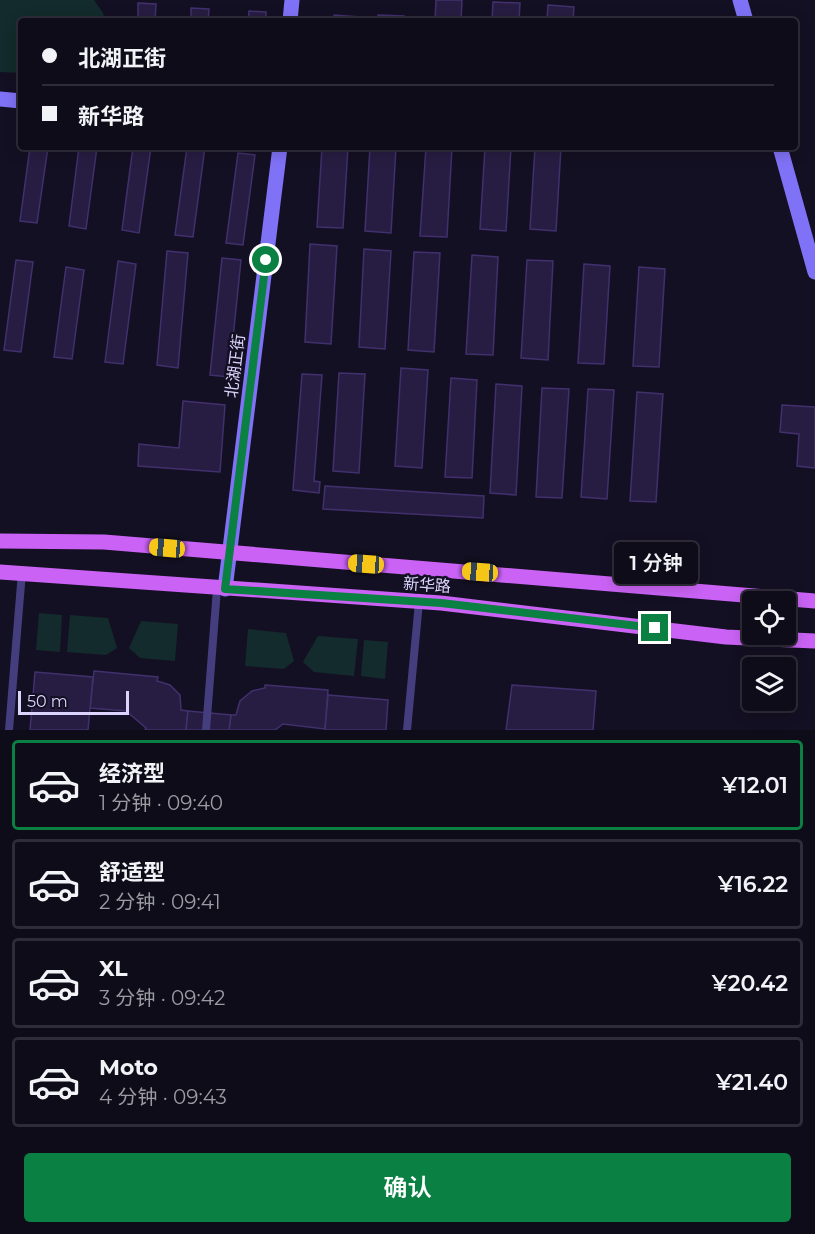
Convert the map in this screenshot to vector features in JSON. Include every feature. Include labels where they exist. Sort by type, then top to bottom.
[{"type":"main road","name":"新华路","points":[[0,541],[104,542],[815,601]]},
{"type":"main road","name":"新华路","points":[[0,572],[419,602],[726,637],[815,641]]},
{"type":"street","points":[[290,18],[292,0]]},
{"type":"street","points":[[740,0],[745,18]]},
{"type":"street","points":[[0,99],[18,101]]},
{"type":"street","name":"北湖正街","points":[[221,589],[230,553],[280,150]]},
{"type":"street","points":[[781,150],[815,272]]},
{"type":"lane","points":[[9,730],[22,572]]},
{"type":"lane","points":[[206,730],[221,589]]},
{"type":"lane","points":[[407,730],[419,602]]},
{"type":"green space","points":[[0,0],[94,0],[103,13],[104,18],[18,18],[18,73],[0,72]]},
{"type":"green space","points":[[39,613],[62,615],[60,652],[36,650]]},
{"type":"green space","points":[[70,615],[108,618],[117,648],[106,655],[67,652]]},
{"type":"green space","points":[[141,621],[178,624],[175,661],[140,658],[129,648]]},
{"type":"green space","points":[[248,629],[286,633],[294,661],[284,669],[245,666]]},
{"type":"green space","points":[[318,636],[358,639],[354,676],[314,672],[303,662]]},
{"type":"green space","points":[[364,640],[388,642],[385,679],[361,676]]},
{"type":"building","points":[[436,0],[462,0],[461,18],[435,18]]},
{"type":"building","points":[[493,2],[520,3],[519,18],[492,18]]},
{"type":"building","points":[[138,3],[156,4],[155,18],[138,18]]},
{"type":"building","points":[[548,5],[574,7],[573,18],[547,18]]},
{"type":"building","points":[[191,8],[209,9],[208,18],[191,18]]},
{"type":"building","points":[[249,11],[266,12],[266,18],[248,18]]},
{"type":"building","points":[[334,15],[360,17],[360,18],[334,18]]},
{"type":"building","points":[[378,15],[404,16],[404,18],[378,18]]},
{"type":"building","points":[[30,150],[48,150],[37,223],[20,221]]},
{"type":"building","points":[[79,150],[97,150],[86,229],[69,226]]},
{"type":"building","points":[[133,150],[151,150],[139,233],[122,230]]},
{"type":"building","points":[[187,150],[205,150],[193,237],[175,235]]},
{"type":"building","points":[[322,150],[348,150],[343,228],[317,227]]},
{"type":"building","points":[[370,150],[396,150],[391,233],[365,231]]},
{"type":"building","points":[[426,150],[452,150],[447,237],[420,236]]},
{"type":"building","points":[[485,150],[511,150],[506,231],[480,229]]},
{"type":"building","points":[[535,150],[561,150],[556,231],[530,229]]},
{"type":"building","points":[[238,153],[255,155],[243,245],[226,243]]},
{"type":"building","points":[[310,244],[337,246],[331,344],[305,342]]},
{"type":"building","points":[[364,249],[391,251],[385,349],[359,347]]},
{"type":"building","points":[[167,251],[188,253],[178,368],[157,365]]},
{"type":"building","points":[[414,252],[440,253],[434,352],[408,350]]},
{"type":"building","points":[[472,255],[498,257],[493,355],[466,354]]},
{"type":"building","points":[[222,258],[241,260],[229,377],[210,375]]},
{"type":"building","points":[[16,260],[33,262],[21,352],[4,350]]},
{"type":"building","points":[[527,260],[553,261],[548,360],[521,358]]},
{"type":"building","points":[[118,261],[136,264],[123,364],[105,362]]},
{"type":"building","points":[[584,264],[610,266],[604,364],[578,363]]},
{"type":"building","points":[[66,267],[84,270],[72,359],[54,357]]},
{"type":"building","points":[[639,267],[665,269],[659,367],[633,366]]},
{"type":"building","points":[[401,368],[428,370],[422,468],[395,466]]},
{"type":"building","points":[[339,373],[365,374],[359,473],[333,471]]},
{"type":"building","points":[[302,374],[322,375],[314,481],[320,482],[319,493],[293,490]]},
{"type":"building","points":[[451,378],[477,380],[472,478],[445,477]]},
{"type":"building","points":[[496,384],[522,386],[516,495],[490,493]]},
{"type":"building","points":[[542,388],[569,389],[562,498],[536,497]]},
{"type":"building","points":[[588,389],[614,390],[607,499],[581,497]]},
{"type":"building","points":[[637,392],[663,394],[656,502],[630,501]]},
{"type":"building","points":[[183,401],[225,405],[220,472],[138,466],[139,444],[179,448]]},
{"type":"building","points":[[782,405],[815,407],[815,468],[797,466],[799,434],[780,432]]},
{"type":"building","points":[[325,486],[484,496],[483,518],[323,509]]},
{"type":"building","points":[[94,671],[158,677],[157,681],[170,685],[180,695],[181,710],[188,711],[186,730],[145,730],[146,728],[126,711],[90,708]]},
{"type":"building","points":[[35,672],[93,677],[88,730],[30,730]]},
{"type":"building","points":[[265,685],[328,690],[325,729],[283,724],[275,730],[229,730],[231,715],[236,715],[240,701],[252,691],[265,688]]},
{"type":"building","points":[[512,685],[596,691],[593,730],[506,730]]},
{"type":"building","points":[[328,695],[388,700],[386,730],[325,730]]},
{"type":"building","points":[[188,711],[231,715],[229,730],[186,730]]},
{"type":"route","points":[[266,260],[225,589],[441,603],[655,628]]}]
